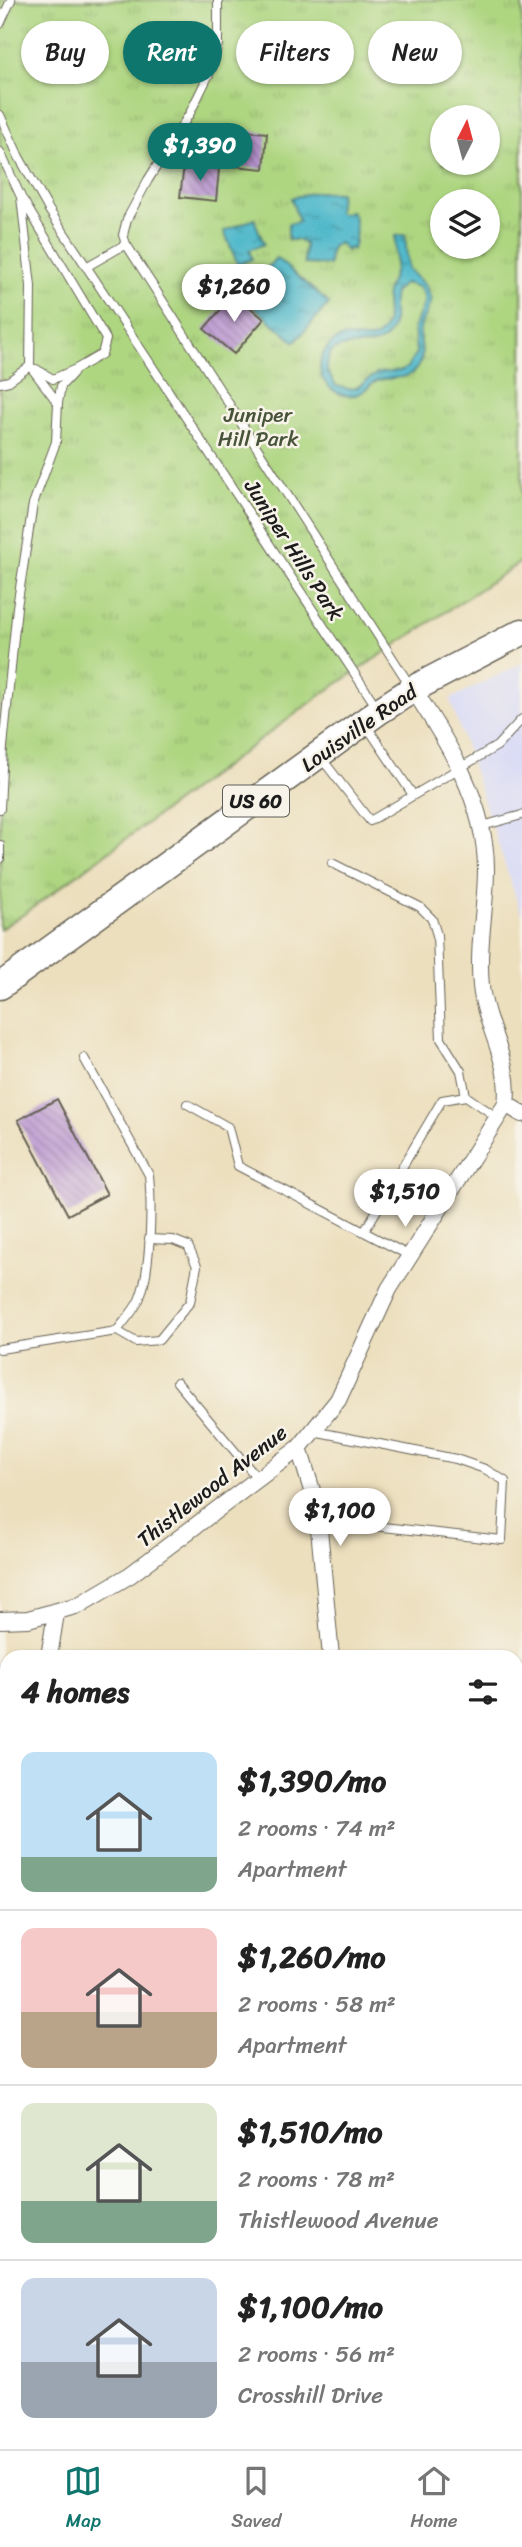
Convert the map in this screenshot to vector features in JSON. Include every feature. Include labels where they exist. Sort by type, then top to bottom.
[{"type":"main road","name":"Louisville Road","points":[[0,986],[413,689],[522,632]]},
{"type":"street","points":[[413,689],[435,722],[458,767],[482,826],[486,870],[481,986],[485,1010],[506,1069],[508,1086],[502,1111],[522,1114]]},
{"type":"street","name":"Thistlewood Avenue","points":[[0,1620],[27,1619],[79,1605],[130,1575],[299,1448],[338,1400],[389,1289],[502,1111]]},
{"type":"street","points":[[299,1448],[317,1507],[330,1650]]},
{"type":"street","points":[[50,1650],[56,1613]]},
{"type":"lane","points":[[0,24],[11,0]]},
{"type":"lane","points":[[86,267],[126,244],[123,235],[127,219],[190,113],[212,68],[218,44],[218,0]]},
{"type":"lane","name":"Juniper Hills Park","points":[[0,115],[33,183],[372,717],[413,794]]},
{"type":"lane","points":[[0,152],[21,197],[106,339],[102,354],[52,379],[30,366]]},
{"type":"lane","points":[[21,197],[31,286],[30,366],[58,403]]},
{"type":"lane","name":"Juniper Hills Park","points":[[126,244],[413,689]]},
{"type":"lane","points":[[0,383],[9,381],[30,366]]},
{"type":"lane","points":[[0,809],[3,747],[17,607],[33,504],[56,442],[61,386],[76,369]]},
{"type":"lane","points":[[319,755],[370,821],[497,746],[522,719]]},
{"type":"lane","points":[[482,826],[522,815]]},
{"type":"lane","points":[[0,845],[0,859]]},
{"type":"lane","points":[[332,863],[421,907],[432,919],[437,935],[441,1039],[461,1071],[466,1096]]},
{"type":"lane","points":[[84,1058],[149,1175],[151,1194],[148,1256],[139,1300],[117,1331]]},
{"type":"lane","points":[[364,1232],[442,1100],[466,1096],[502,1111]]},
{"type":"lane","points":[[187,1104],[229,1127],[238,1166],[410,1256]]},
{"type":"lane","points":[[0,1349],[117,1331],[136,1342],[159,1340],[190,1302],[197,1266],[188,1246],[173,1240],[149,1239]]},
{"type":"lane","points":[[177,1382],[258,1479]]},
{"type":"lane","points":[[313,1431],[456,1459],[485,1469],[505,1481],[502,1540],[319,1520]]},
{"type":"shaded area","points":[[522,663],[522,916],[450,699]]},
{"type":"green space","name":"Juniper Hill Park","points":[[0,0],[522,0],[522,561],[325,692],[0,929]]},
{"type":"water","points":[[315,192],[340,193],[338,213],[352,211],[355,221],[353,250],[349,248],[347,251],[339,243],[335,244],[330,252],[329,265],[304,264],[305,243],[288,240],[288,224],[299,222],[291,198]]},
{"type":"water","points":[[254,219],[264,244],[249,250],[252,259],[238,265],[224,231]]},
{"type":"water","points":[[405,235],[408,269],[425,285],[431,299],[420,329],[420,361],[414,371],[406,376],[377,381],[358,394],[339,393],[328,386],[321,375],[322,356],[338,339],[369,339],[377,337],[384,330],[387,320],[386,298],[395,268],[395,236]],"holes":[[[405,283],[419,287],[424,303],[414,328],[416,353],[408,367],[401,371],[378,373],[356,388],[336,386],[327,371],[328,358],[333,351],[341,347],[380,342],[388,335],[393,325],[394,292]]]},
{"type":"water","points":[[276,258],[329,303],[295,342],[242,297]]},
{"type":"building","points":[[227,129],[267,133],[264,169],[224,165]]},
{"type":"building","points":[[184,165],[219,169],[216,201],[180,197]]},
{"type":"building","points":[[234,294],[264,319],[234,354],[204,329]]},
{"type":"building","points":[[57,1099],[107,1194],[68,1215],[18,1120]]}]
